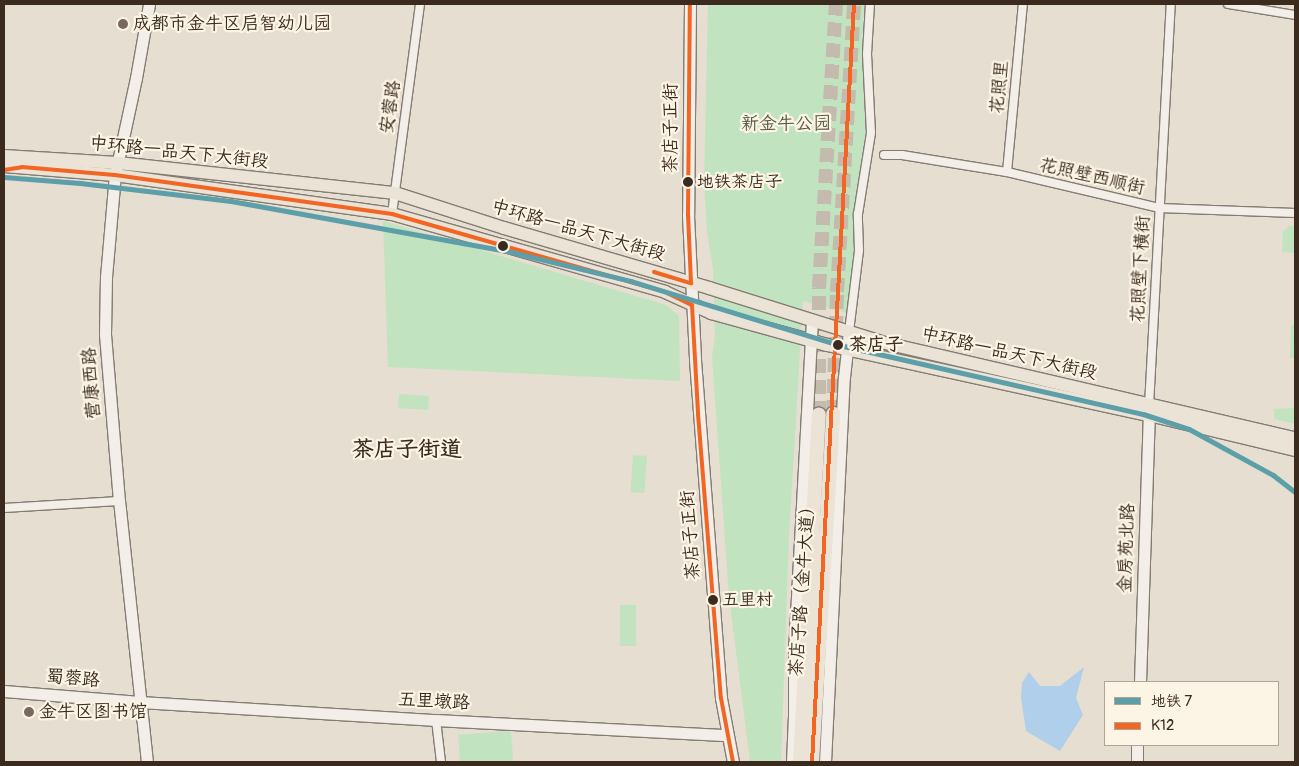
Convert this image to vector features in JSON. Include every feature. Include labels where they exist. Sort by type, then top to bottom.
[{"type":"highway","name":"茶店子路（金牛大道）","points":[[800,762],[826,414],[812,762]]},
{"type":"main road","name":"中环路一品天下大街段","points":[[11,158],[395,193],[504,228],[881,342],[1149,410],[1295,450]]},
{"type":"main road","name":"中环路一品天下大街段","points":[[4,166],[11,158]]},
{"type":"main road","name":"中环路一品天下大街段","points":[[4,170],[11,158]]},
{"type":"main road","name":"中环路一品天下大街段","points":[[117,169],[392,214],[665,292],[711,313],[847,350],[1295,438]]},
{"type":"street","name":"营康西路","points":[[147,762],[119,501],[105,334],[106,277],[117,169],[148,4]]},
{"type":"street","name":"安蓉路","points":[[392,214],[420,4]]},
{"type":"street","name":"茶店子正街","points":[[690,4],[688,195],[698,414],[720,689],[733,762]]},
{"type":"street","points":[[823,762],[847,350],[859,250],[859,208],[871,133],[867,54],[870,4]]},
{"type":"street","name":"花照里","points":[[1007,172],[1023,4]]},
{"type":"street","name":"花照壁下横街","points":[[1149,410],[1171,4]]},
{"type":"street","points":[[1228,4],[1295,15]]},
{"type":"street","name":"花照壁西顺街","points":[[884,155],[902,155],[1007,172],[1159,208],[1295,213]]},
{"type":"street","points":[[792,762],[794,652],[805,479],[812,320]]},
{"type":"street","name":"金房苑北路","points":[[1140,681],[1149,410]]},
{"type":"street","points":[[4,508],[119,501]]},
{"type":"street","points":[[816,686],[823,762]]},
{"type":"street","name":"蜀蓉路","points":[[4,691],[140,702]]},
{"type":"street","name":"五里墩路","points":[[140,702],[727,735]]},
{"type":"street","points":[[436,720],[441,762]]},
{"type":"street","points":[[1137,746],[1137,762]]},
{"type":"green space","name":"新金牛公园","points":[[708,4],[864,4],[862,57],[866,129],[855,201],[854,268],[846,313],[803,301],[789,536],[781,762],[750,762],[729,596],[712,357],[715,335],[713,270],[707,231],[704,182]]},
{"type":"green space","points":[[383,221],[666,305],[679,316],[680,381],[388,367]]},
{"type":"green space","points":[[1289,226],[1295,226],[1295,253],[1282,252],[1283,231]]},
{"type":"green space","points":[[1291,325],[1295,325],[1295,358],[1290,358]]},
{"type":"green space","points":[[399,394],[429,396],[428,410],[398,408]]},
{"type":"green space","points":[[1295,408],[1295,424],[1274,419],[1274,409]]},
{"type":"green space","points":[[633,455],[647,456],[644,493],[630,492]]},
{"type":"green space","points":[[620,605],[636,605],[636,646],[620,646]]},
{"type":"green space","points":[[511,731],[513,762],[460,762],[458,735]]},
{"type":"water","points":[[1084,667],[1076,698],[1083,715],[1060,751],[1026,731],[1021,698],[1022,683],[1029,672],[1040,686],[1060,686]]},
{"type":"tunnel","points":[[819,415],[819,288],[836,4]]},
{"type":"tunnel","points":[[833,414],[837,292],[854,4]]},
{"type":"metro line","name":"7","points":[[4,177],[80,183],[231,201],[507,251],[631,281],[839,345],[1143,414],[1189,429],[1273,475],[1295,492]]},
{"type":"transit line","name":"K12","points":[[654,272],[691,283],[688,215],[690,4]]},
{"type":"transit line","name":"K12","points":[[812,762],[854,4]]},
{"type":"transit line","name":"K12","points":[[4,170],[22,167],[115,175],[392,214],[665,292],[692,305],[698,414],[721,698],[733,762]]},
{"type":"place","name":"成都市金牛区启智幼儿园","points":[[123,24]]},
{"type":"place","name":"地铁茶店子","points":[[688,182]]},
{"type":"place","name":"茶店子","points":[[838,345]]},
{"type":"place","name":"五里村","points":[[713,600]]},
{"type":"place","name":"金牛区图书馆","points":[[29,712]]},
{"type":"district","name":"茶店子街道","points":[[407,450]]}]
